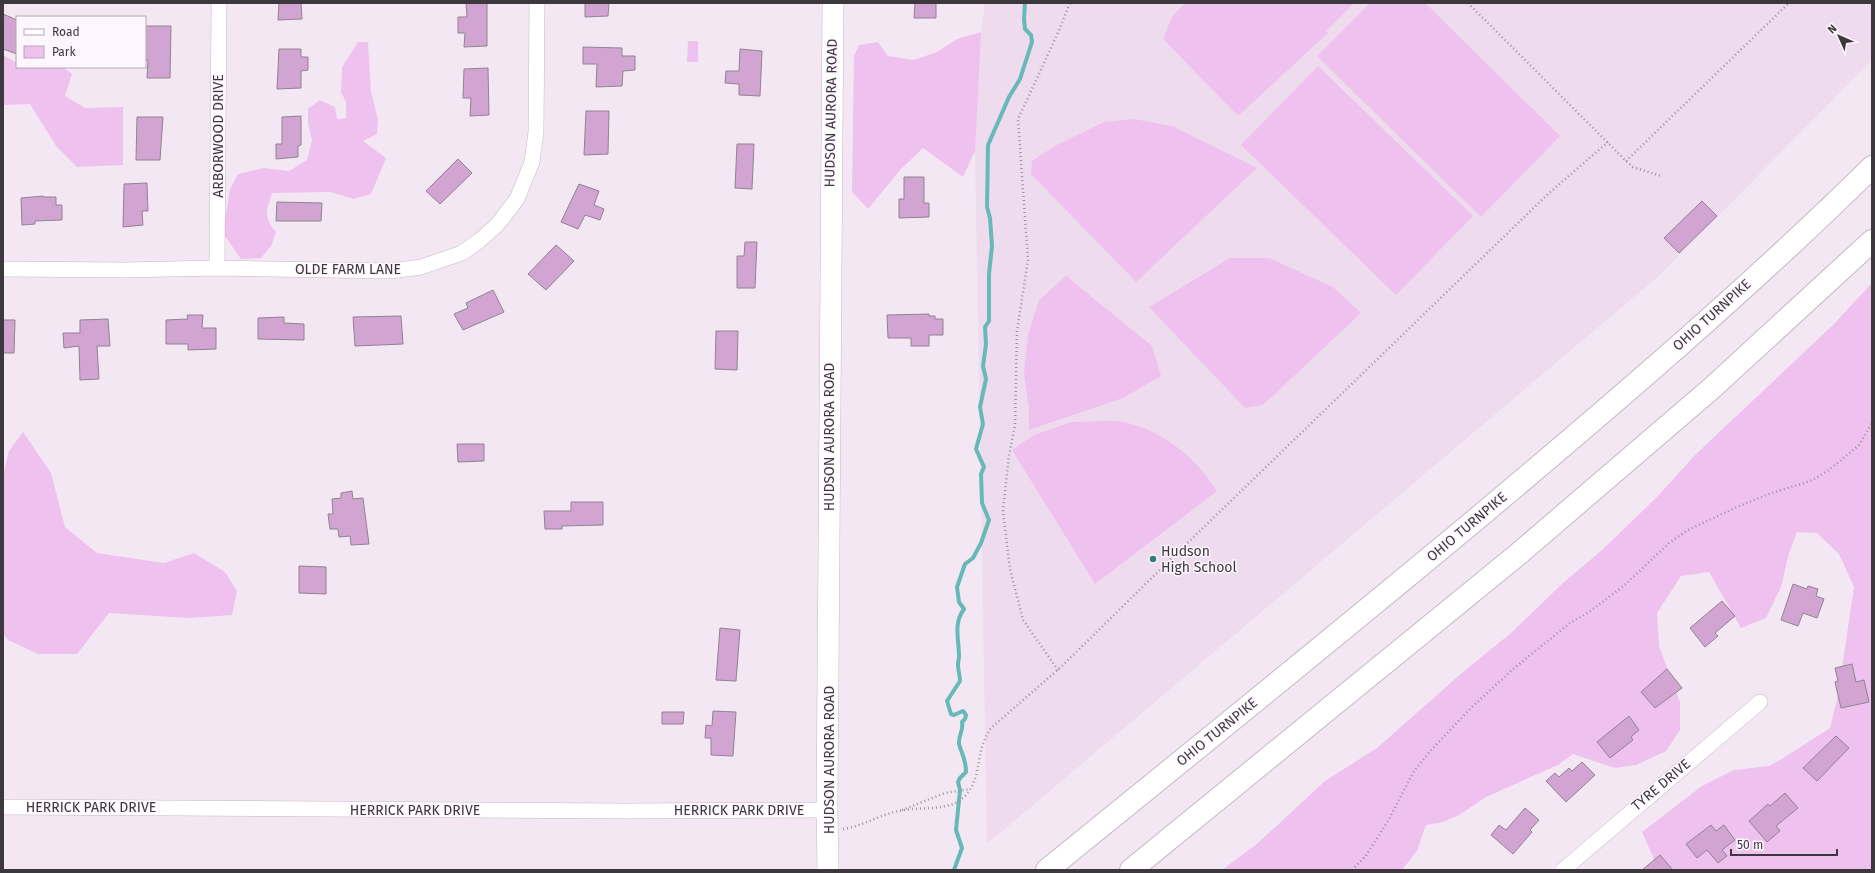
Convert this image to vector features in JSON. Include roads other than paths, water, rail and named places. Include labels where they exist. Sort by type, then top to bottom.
[{"type":"highway","name":"OHIO TURNPIKE","points":[[1048,870],[1375,603],[1622,397],[1837,201],[1872,167]]},
{"type":"highway","points":[[1131,870],[1516,556],[1712,388],[1872,241]]},
{"type":"street","name":"ARBORWOOD DRIVE","points":[[217,268],[218,3]]},
{"type":"street","name":"OLDE FARM LANE","points":[[3,269],[217,268],[391,271],[422,267],[462,253],[498,225],[517,199],[532,162],[536,132],[537,3]]},
{"type":"street","name":"HUDSON AURORA ROAD","points":[[828,870],[827,810],[833,3]]},
{"type":"street","name":"TYRE DRIVE","points":[[1563,870],[1760,702]]},
{"type":"street","name":"HERRICK PARK DRIVE","points":[[3,807],[626,811],[827,810]]},
{"type":"waterway","points":[[954,870],[962,848],[956,830],[960,790],[958,782],[966,772],[965,760],[959,744],[962,722],[966,715],[963,711],[954,715],[951,714],[947,701],[960,681],[957,632],[959,620],[964,609],[959,602],[957,587],[965,564],[973,558],[981,543],[989,520],[982,503],[981,474],[984,467],[976,449],[983,424],[980,407],[986,379],[983,366],[986,344],[985,327],[989,321],[989,274],[992,246],[990,218],[987,207],[988,145],[1009,97],[1020,79],[1032,42],[1031,35],[1025,29],[1025,3]]},
{"type":"place","name":"Hudson High School","points":[[1153,559]]}]
